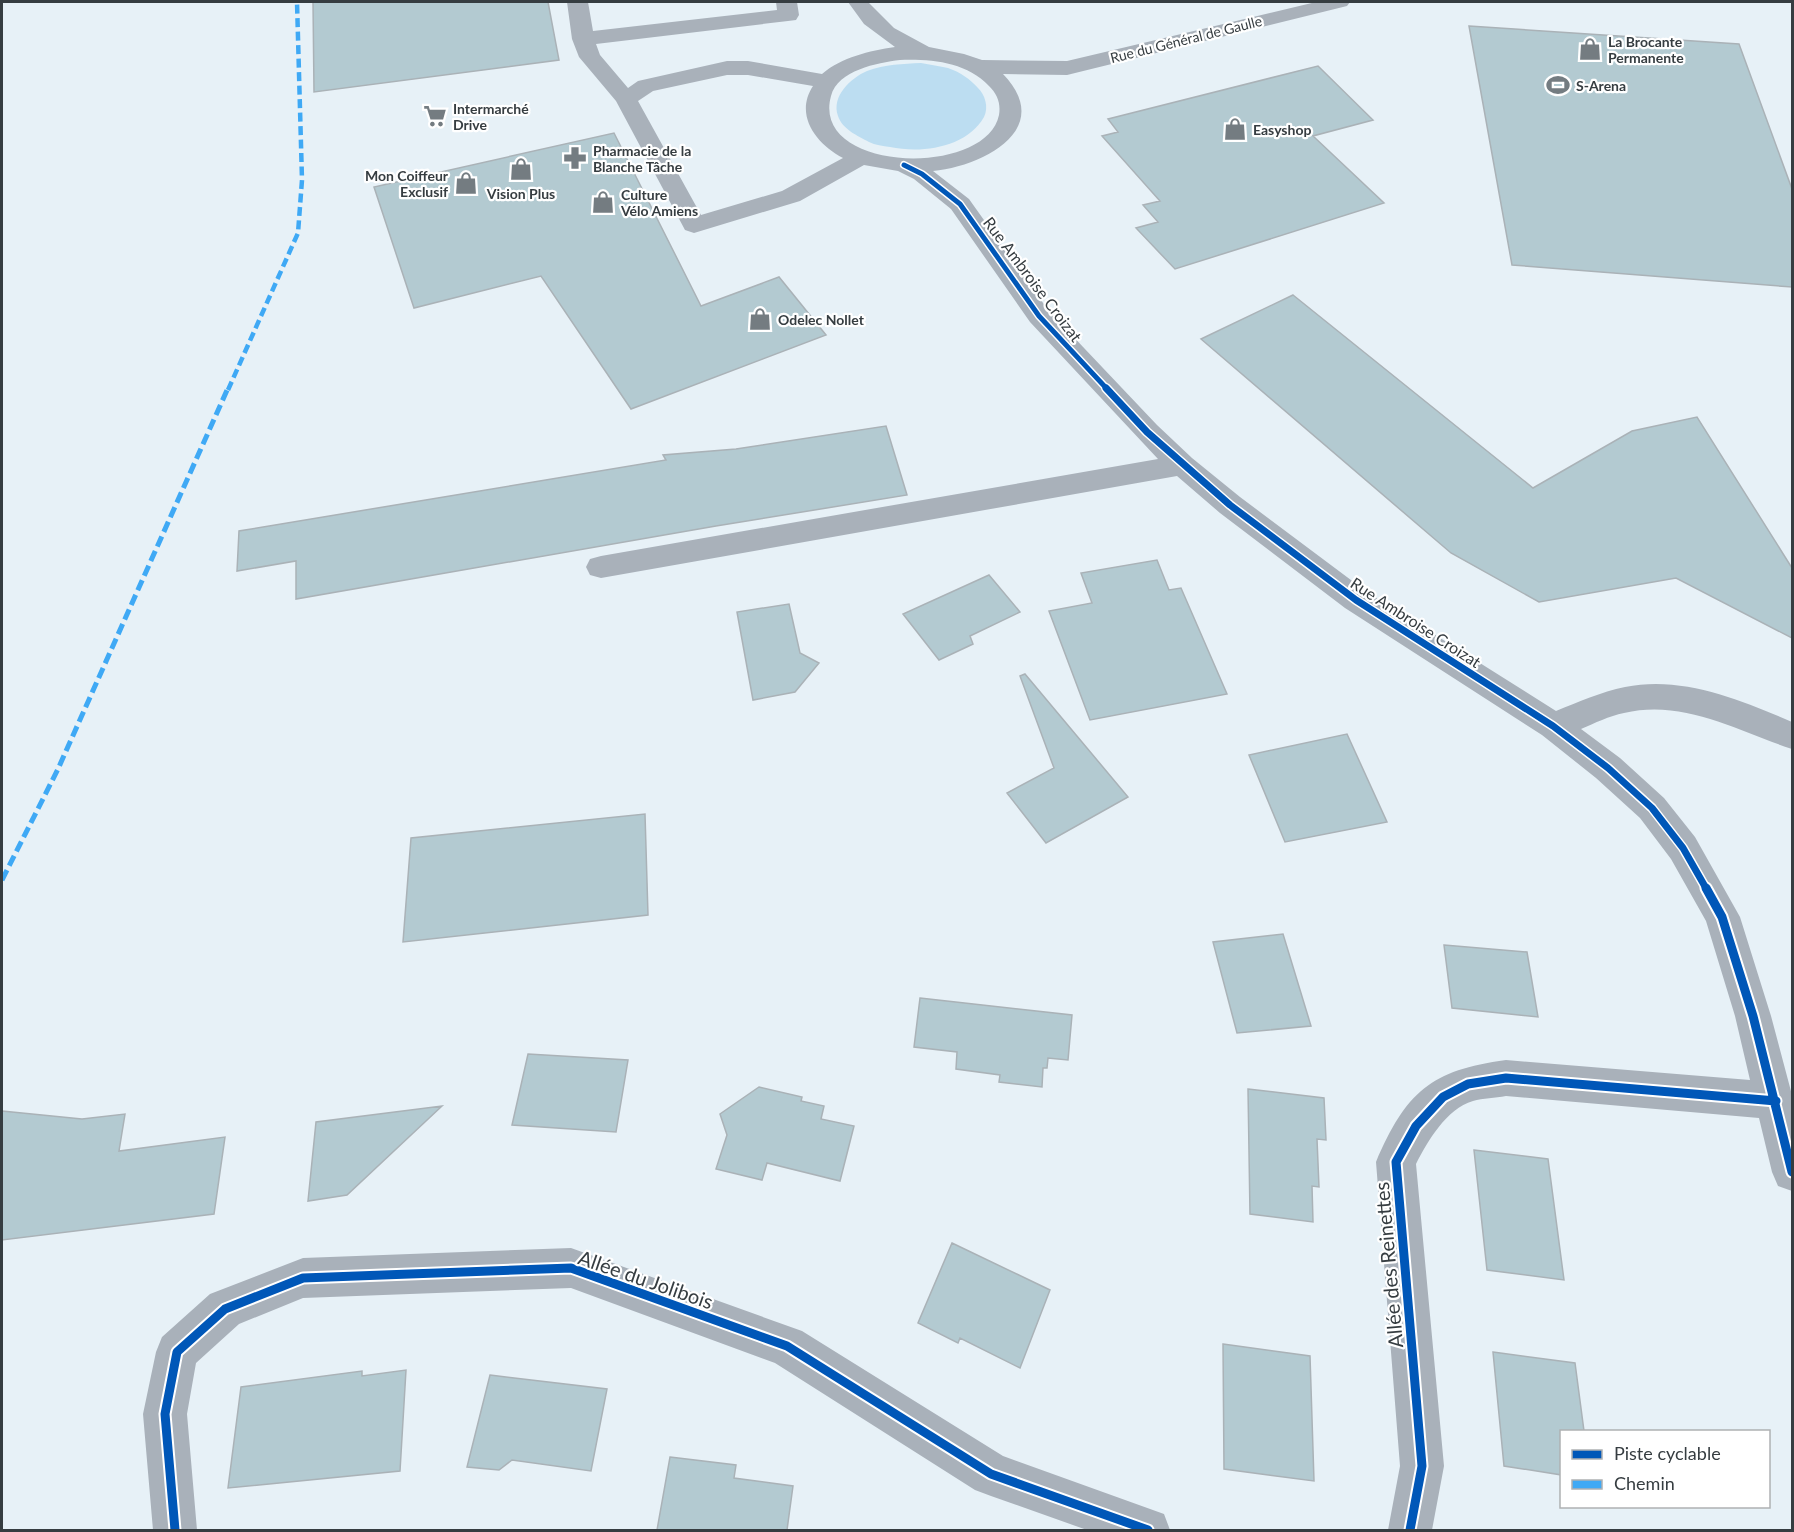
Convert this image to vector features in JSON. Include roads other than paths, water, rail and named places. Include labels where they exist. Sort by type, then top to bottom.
[{"type":"street","points":[[578,2],[583,39],[590,57],[626,99],[694,225],[791,196],[861,157]]},
{"type":"street","points":[[583,39],[788,15],[786,2]]},
{"type":"street","name":"Rue du Général de Gaulle","points":[[980,67],[1067,68],[1340,2]]},
{"type":"street","points":[[864,10],[902,43],[924,53]]},
{"type":"street","points":[[855,64],[865,38],[864,10]]},
{"type":"street","points":[[924,53],[954,57],[980,67],[996,79],[1007,93],[1012,108],[1010,120],[1004,132],[993,142],[978,152],[944,163],[904,165],[861,157],[839,145],[823,131],[816,115],[818,98],[827,82],[855,64],[876,57],[924,53]]},
{"type":"street","points":[[626,99],[646,86],[727,68],[748,68],[827,82]]},
{"type":"street","name":"Rue du Général de Gaulle","points":[[1012,108],[1024,93],[1067,68]]},
{"type":"street","points":[[960,204],[969,170],[978,152]]},
{"type":"street","name":"Rue Ambroise Croizat","points":[[904,165],[922,174],[960,204],[1040,316],[1147,432],[1182,465],[1238,512],[1356,600],[1553,726],[1608,768],[1652,808],[1683,848],[1722,916],[1753,1016],[1792,1172]]},
{"type":"street","points":[[601,567],[1182,465]]},
{"type":"street","points":[[1553,726],[1628,698],[1669,697],[1719,706],[1792,736]]},
{"type":"street","name":"Allée des Reinettes","points":[[1410,1530],[1422,1466],[1396,1162],[1413,1129],[1439,1099],[1468,1084],[1506,1078],[1776,1101]]},
{"type":"street","name":"Allée du Jolibois","points":[[175,1530],[165,1414],[177,1352],[225,1308],[303,1278],[571,1268],[787,1346],[991,1474],[1148,1530]]},
{"type":"place","name":"La Brocante Permanente","points":[[1590,49]]},
{"type":"place","name":"S-Arena","points":[[1558,85]]},
{"type":"place","name":"Intermarché Drive","points":[[435,116]]},
{"type":"place","name":"Easyshop","points":[[1235,129]]},
{"type":"place","name":"Pharmacie de la Blanche Tâche","points":[[575,158]]},
{"type":"place","name":"Vision Plus","points":[[521,169]]},
{"type":"place","name":"Mon Coiffeur Exclusif","points":[[466,183]]},
{"type":"place","name":"Culture Vélo Amiens","points":[[603,202]]},
{"type":"place","name":"Odelec Nollet","points":[[760,319]]}]
